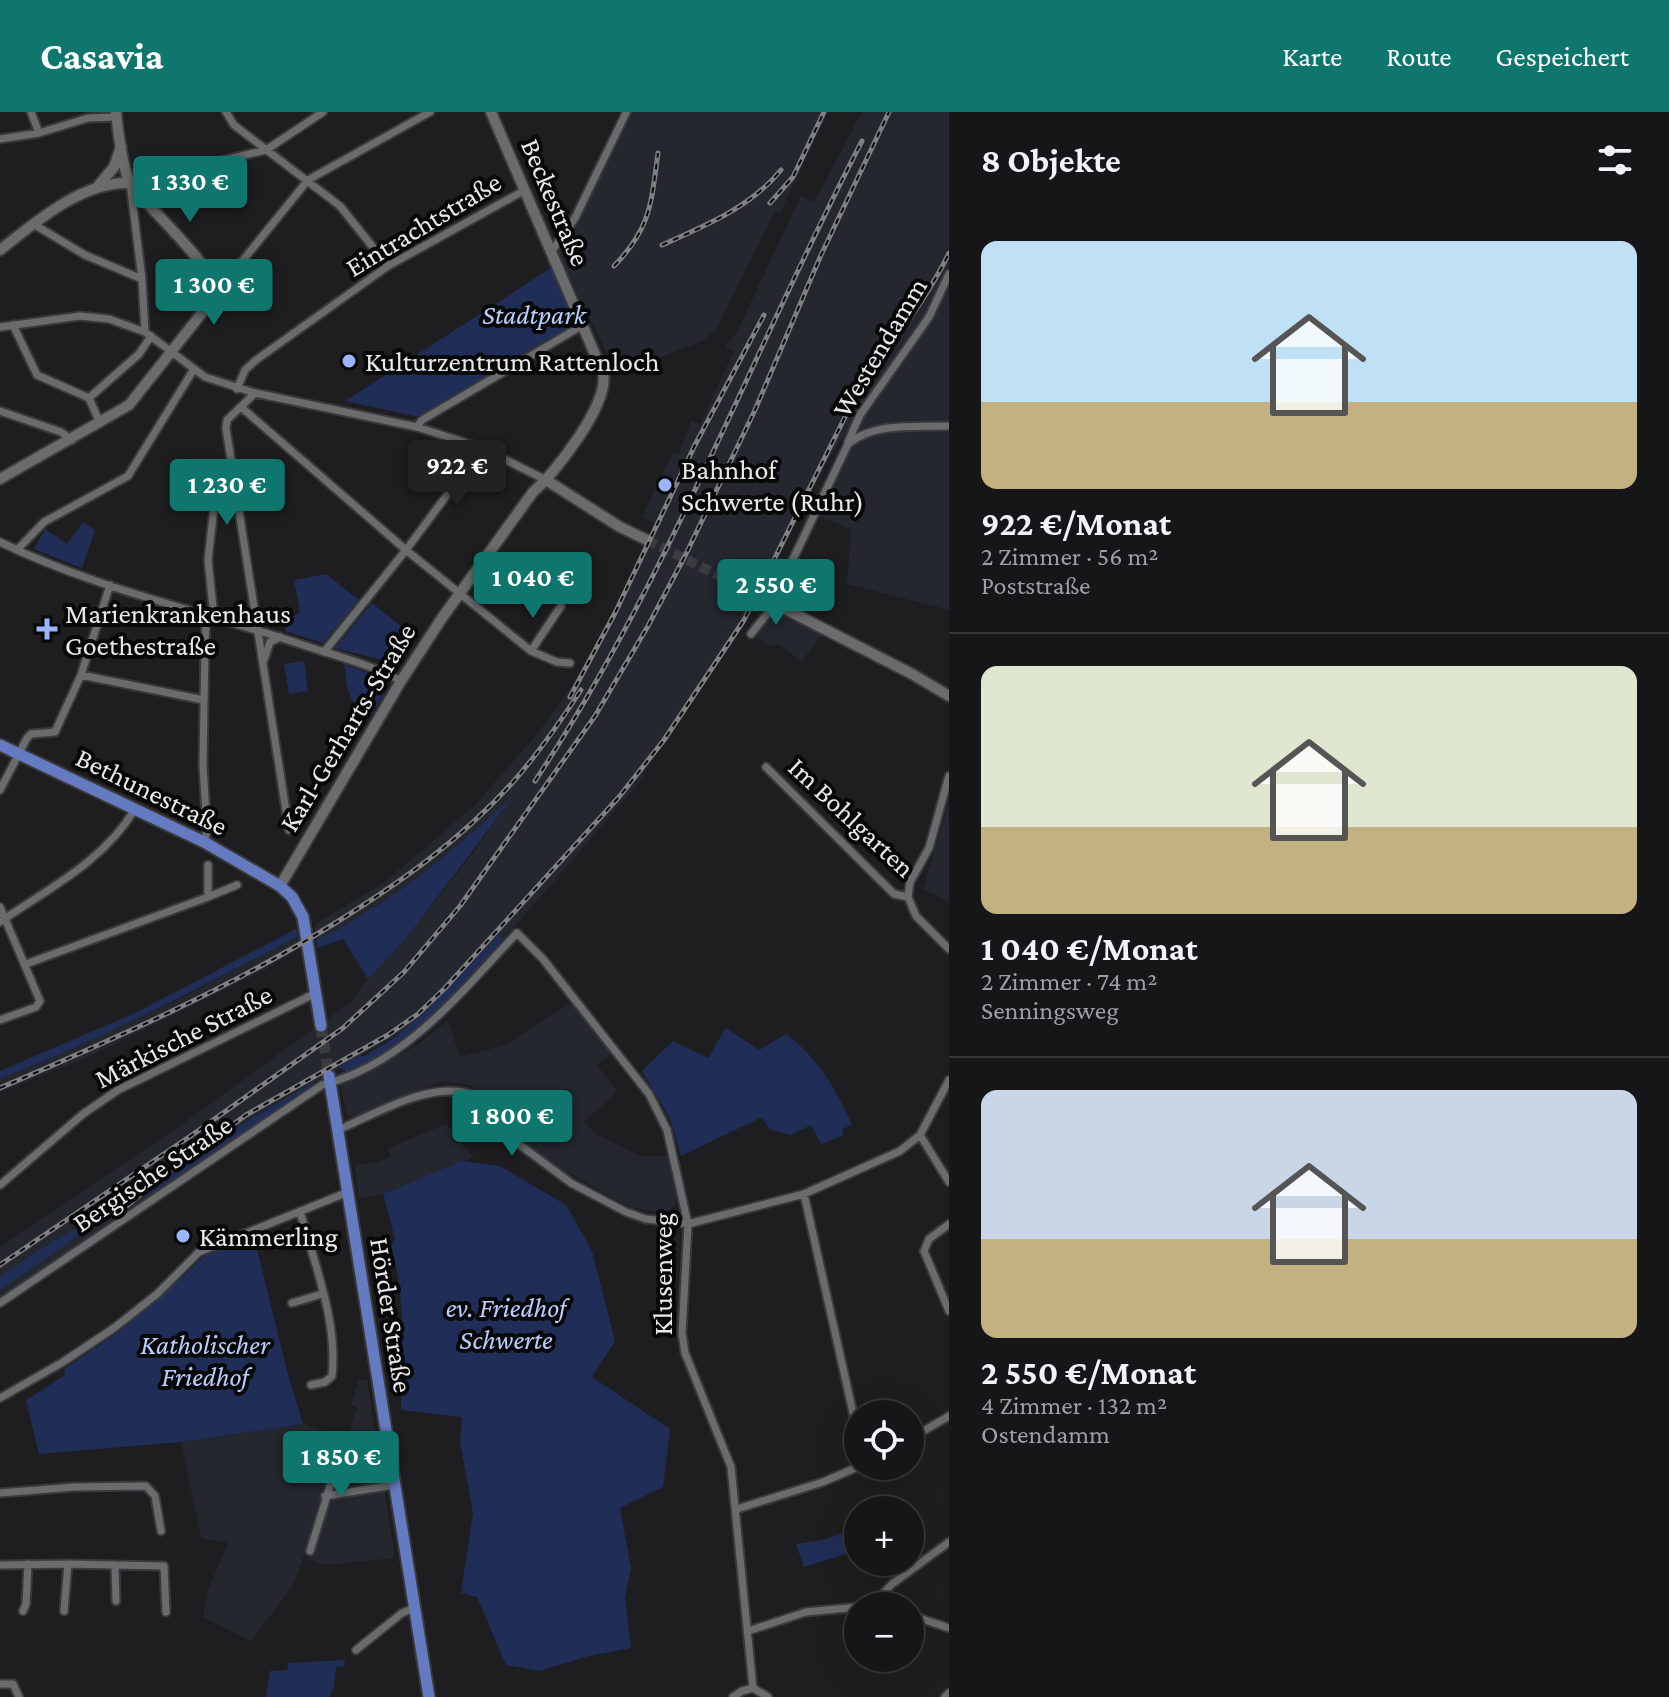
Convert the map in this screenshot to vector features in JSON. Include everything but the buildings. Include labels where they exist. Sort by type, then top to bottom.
[{"type":"main road","name":"Beckestraße","points":[[491,112],[604,377],[604,391],[597,408],[546,480]]},
{"type":"main road","points":[[0,479],[129,405],[215,297],[217,288],[172,229],[130,183],[117,114]]},
{"type":"main road","points":[[0,250],[98,186],[114,167],[122,146]]},
{"type":"main road","points":[[98,186],[130,183]]},
{"type":"main road","points":[[546,480],[620,527],[647,540]]},
{"type":"main road","name":"Karl-Gerharts-Straße","points":[[280,886],[401,681],[533,492],[546,480]]},
{"type":"main road","points":[[760,596],[949,696]]},
{"type":"main road","name":"Bethunestraße","points":[[0,745],[204,842],[280,886]]},
{"type":"main road","points":[[280,886],[292,897],[303,917],[321,1026]]},
{"type":"main road","name":"Hörder Straße","points":[[329,1080],[429,1697]]},
{"type":"street","points":[[31,112],[39,133]]},
{"type":"street","points":[[226,112],[234,125],[340,206],[388,266]]},
{"type":"street","points":[[89,398],[131,362],[145,345],[148,334],[130,183],[266,150],[323,112]]},
{"type":"street","points":[[217,288],[227,280],[308,180],[430,112]]},
{"type":"street","points":[[552,251],[575,218],[626,113]]},
{"type":"street","points":[[0,139],[117,114]]},
{"type":"street","name":"Eintrachtstraße","points":[[237,389],[245,370],[256,360],[388,266],[525,190]]},
{"type":"street","points":[[35,225],[85,255],[142,279]]},
{"type":"street","name":"Westendamm","points":[[751,634],[772,602],[860,415],[929,317],[949,274]]},
{"type":"street","points":[[0,327],[88,316],[109,319],[148,334],[205,377],[237,389],[417,427],[482,448],[546,480]]},
{"type":"street","points":[[13,325],[37,375],[89,398],[100,423]]},
{"type":"street","points":[[417,427],[422,420],[583,325]]},
{"type":"street","points":[[17,550],[44,522],[128,476],[194,369]]},
{"type":"street","points":[[255,393],[227,420],[228,446],[289,830]]},
{"type":"street","points":[[241,407],[406,550],[531,651],[557,662],[570,663]]},
{"type":"street","points":[[0,411],[61,432],[72,440]]},
{"type":"street","name":"Westendamm","points":[[848,444],[859,435],[873,431],[949,426]]},
{"type":"street","points":[[324,652],[482,448]]},
{"type":"street","points":[[204,842],[207,831],[203,765],[206,618],[213,608],[208,560],[215,499],[220,495],[235,494]]},
{"type":"street","points":[[0,542],[76,575],[280,637],[401,681]]},
{"type":"street","points":[[0,790],[31,734],[55,732],[81,675],[110,585]]},
{"type":"street","points":[[531,651],[561,606]]},
{"type":"street","points":[[263,662],[270,642],[280,637]]},
{"type":"street","points":[[81,675],[204,700]]},
{"type":"street","name":"Im Bohlgarten","points":[[766,767],[894,894],[908,897]]},
{"type":"street","name":"Im Bohlgarten","points":[[949,776],[929,848],[910,882],[908,897],[916,916],[949,949]]},
{"type":"street","points":[[2,920],[66,880],[110,840],[135,809]]},
{"type":"street","points":[[208,865],[208,897]]},
{"type":"street","points":[[26,964],[237,885]]},
{"type":"street","points":[[0,907],[2,920],[26,964],[39,1005],[0,1020]]},
{"type":"street","name":"Bergische Straße","points":[[0,1303],[329,1080],[340,1082],[374,1065],[416,1037],[517,933]]},
{"type":"street","name":"Klusenweg","points":[[517,933],[543,959],[659,1111],[677,1166],[688,1224],[682,1333],[685,1353],[731,1467],[753,1688]]},
{"type":"street","name":"Märkische Straße","points":[[0,1185],[80,1116],[118,1090],[316,993]]},
{"type":"street","points":[[338,1130],[425,1094],[446,1089],[461,1091],[470,1094],[516,1142],[571,1183],[628,1213],[657,1221],[688,1224],[804,1194],[900,1151],[920,1135],[949,1080]]},
{"type":"street","points":[[920,1135],[949,1182]]},
{"type":"street","points":[[0,1398],[63,1362],[126,1319],[157,1294],[199,1252],[348,1192]]},
{"type":"street","points":[[804,1194],[850,1400]]},
{"type":"street","points":[[300,1211],[331,1336],[332,1376],[325,1382],[311,1385]]},
{"type":"street","points":[[949,1224],[929,1239],[924,1251],[949,1311]]},
{"type":"street","points":[[292,1303],[322,1294]]},
{"type":"street","points":[[924,1431],[949,1416]]},
{"type":"street","points":[[310,1551],[345,1438]]},
{"type":"street","points":[[737,1509],[844,1473]]},
{"type":"street","points":[[325,1496],[394,1485]]},
{"type":"street","points":[[0,1493],[74,1487],[146,1486],[155,1496],[161,1531]]},
{"type":"street","points":[[885,1592],[949,1542]]},
{"type":"street","points":[[159,1556],[164,1566],[166,1612]]},
{"type":"street","points":[[23,1611],[28,1564]]},
{"type":"street","points":[[64,1611],[68,1564]]},
{"type":"street","points":[[0,1565],[164,1566]]},
{"type":"street","points":[[115,1565],[116,1601]]},
{"type":"street","points":[[356,1650],[402,1613],[414,1608]]},
{"type":"street","points":[[748,1631],[806,1612],[844,1608]]},
{"type":"street","points":[[924,1620],[949,1628]]},
{"type":"street","points":[[0,1684],[13,1684],[19,1697]]},
{"type":"street","points":[[733,1697],[753,1688],[768,1697]]},
{"type":"street","points":[[945,1697],[949,1693]]},
{"type":"shaded area","points":[[625,112],[828,112],[780,213],[775,211],[716,330],[702,341],[622,373],[616,372],[557,253]]},
{"type":"shaded area","points":[[862,112],[949,112],[949,268],[926,315],[828,459],[741,630],[643,773],[645,776],[504,939],[498,935],[408,1028],[231,1131],[170,1176],[127,1213],[0,1299],[0,1247],[178,1127],[351,1002],[473,853],[509,801],[439,863],[397,894],[331,934],[316,939],[314,927],[320,921],[385,882],[476,804],[538,733],[586,666],[657,525],[642,517],[665,467],[674,452],[678,454],[691,421],[700,424],[734,351],[726,347],[727,343],[736,334],[801,196],[814,202]]},
{"type":"shaded area","points":[[949,281],[949,610],[847,584],[851,529],[817,516],[861,420],[932,318]]},
{"type":"shaded area","points":[[764,607],[822,635],[801,662],[779,644],[770,647],[752,633]]},
{"type":"shaded area","points":[[949,802],[949,901],[923,889]]},
{"type":"shaded area","points":[[298,936],[300,948],[268,968],[88,1057],[0,1092],[0,1079],[188,995]]},
{"type":"shaded area","points":[[572,1002],[611,1054],[597,1065],[617,1091],[584,1122],[596,1134],[640,1156],[667,1156],[677,1200],[674,1207],[664,1214],[628,1206],[554,1165],[521,1139],[470,1085],[442,1081],[353,1117],[347,1114],[340,1086],[417,1045],[448,1020],[460,1057],[505,1045]]},
{"type":"shaded area","points":[[446,1124],[473,1157],[380,1195],[359,1199],[354,1165],[390,1157],[388,1148]]},
{"type":"shaded area","points":[[359,1380],[367,1380],[395,1558],[326,1565],[309,1560],[357,1407],[351,1405]]},
{"type":"shaded area","points":[[303,1424],[341,1436],[313,1532],[292,1587],[251,1641],[203,1617],[208,1590],[228,1543],[201,1538],[181,1442]]},
{"type":"green space","name":"Stadtpark","points":[[551,268],[567,305],[565,332],[541,343],[419,417],[345,401]]},
{"type":"green space","points":[[83,522],[95,530],[82,568],[34,549],[45,529],[67,544]]},
{"type":"green space","points":[[326,574],[359,600],[323,643],[285,631],[288,621],[300,612],[294,580]]},
{"type":"green space","points":[[372,603],[416,638],[399,662],[335,648]]},
{"type":"green space","points":[[304,661],[308,691],[289,694],[284,664]]},
{"type":"green space","points":[[344,664],[375,677],[384,686],[386,692],[370,717],[352,700]]},
{"type":"green space","points":[[512,798],[408,936],[368,979],[343,939],[317,948],[316,939],[385,901],[441,859]]},
{"type":"green space","points":[[296,929],[298,936],[188,993],[76,1047],[0,1079],[0,1071],[135,1013]]},
{"type":"green space","points":[[498,935],[504,939],[429,1020],[402,1042],[349,1073],[339,1067],[391,1040],[424,1013]]},
{"type":"green space","points":[[726,1028],[759,1050],[786,1034],[797,1043],[817,1064],[839,1099],[852,1125],[842,1129],[844,1135],[821,1144],[811,1125],[791,1135],[770,1130],[762,1117],[681,1156],[670,1118],[642,1071],[673,1041],[708,1058]]},
{"type":"green space","points":[[313,1082],[127,1213],[170,1176],[231,1131]]},
{"type":"green space","name":"ev. Friedhof Schwerte","points":[[462,1161],[500,1166],[566,1205],[592,1251],[615,1341],[592,1377],[670,1429],[663,1487],[620,1508],[631,1568],[625,1598],[631,1648],[589,1656],[539,1671],[506,1665],[477,1597],[461,1593],[473,1513],[460,1442],[462,1417],[401,1410],[401,1307],[391,1245],[395,1239],[383,1194]]},
{"type":"green space","points":[[80,1226],[84,1232],[0,1290],[0,1277]]},
{"type":"green space","name":"Katholischer Friedhof","points":[[253,1233],[303,1424],[181,1442],[39,1454],[26,1400],[65,1375],[64,1369],[117,1333],[208,1252]]},
{"type":"green space","points":[[844,1533],[844,1554],[804,1567],[796,1544]]},
{"type":"green space","points":[[345,1660],[344,1666],[336,1667],[334,1687],[329,1697],[266,1697],[270,1671],[287,1670],[289,1663]]},
{"type":"tunnel","points":[[647,540],[760,596]]},
{"type":"tunnel","points":[[321,1026],[329,1076]]},
{"type":"railway","points":[[770,203],[793,177],[824,112]]},
{"type":"railway","points":[[0,1265],[343,1028],[404,972],[460,906],[595,716],[648,626],[755,410],[821,255],[889,112]]},
{"type":"railway","points":[[535,781],[583,705],[668,546],[862,141]]},
{"type":"railway","points":[[614,266],[642,227],[658,153]]},
{"type":"railway","points":[[662,245],[742,205],[781,170]]},
{"type":"railway","points":[[119,1212],[246,1115],[388,1035],[418,1014],[619,797],[664,740],[744,620],[853,401],[927,292],[949,253]]},
{"type":"railway","points":[[570,697],[615,613],[695,445],[764,315]]},
{"type":"railway","points":[[0,1088],[210,992],[292,949],[381,894],[450,842],[493,803],[531,760],[581,690]]},
{"type":"place","name":"Kulturzentrum Rattenloch","points":[[349,361]]},
{"type":"place","name":"Bahnhof Schwerte (Ruhr)","points":[[665,485]]},
{"type":"place","name":"Marienkrankenhaus Goethestraße","points":[[47,629]]},
{"type":"place","name":"Kämmerling","points":[[183,1236]]}]
